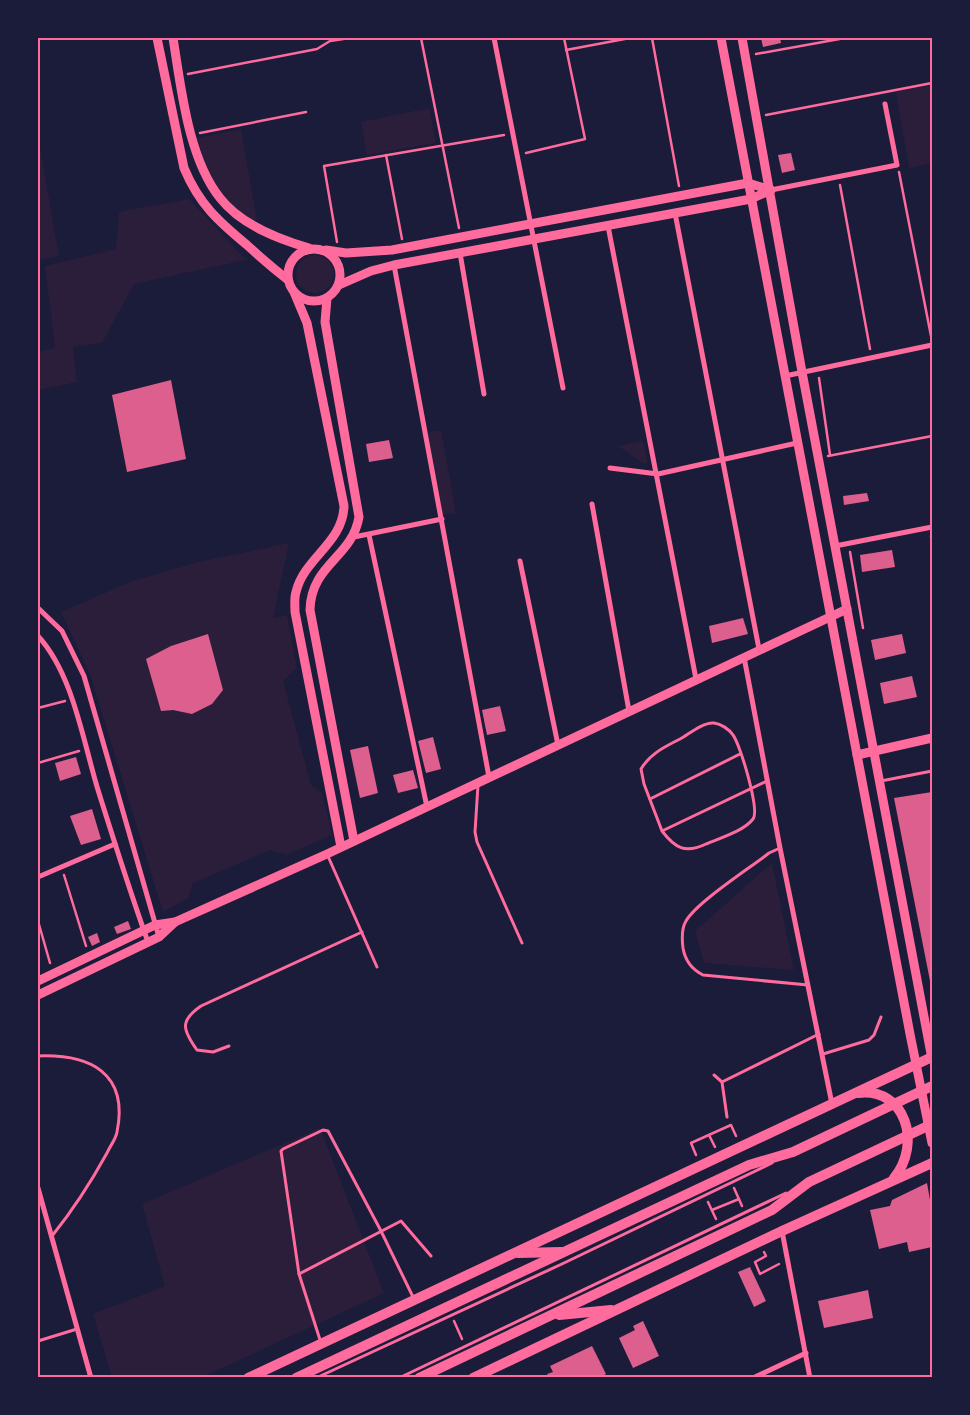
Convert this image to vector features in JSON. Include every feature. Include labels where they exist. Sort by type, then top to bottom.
[{"type":"main road","points":[[248,1378],[932,1058]]},
{"type":"main road","points":[[296,1378],[568,1252],[749,1165],[793,1152],[932,1086]]},
{"type":"main road","points":[[856,1093],[866,1092],[888,1100],[896,1108],[907,1127],[909,1150],[905,1161],[891,1181]]},
{"type":"main road","points":[[419,1378],[772,1210],[809,1182],[932,1124]]},
{"type":"main road","points":[[473,1378],[782,1231],[932,1163]]},
{"type":"main road","points":[[513,1253],[568,1252]]},
{"type":"main road","points":[[550,1316],[619,1309]]},
{"type":"street","points":[[157,38],[184,168],[192,188],[207,210],[227,230],[288,280],[307,323],[344,506],[340,527],[310,563],[301,578],[295,594],[295,612],[341,847]]},
{"type":"street","points":[[173,38],[192,134],[207,180],[220,200],[254,226],[309,248],[368,253],[404,248],[748,182],[771,190]]},
{"type":"street","points":[[494,38],[563,388]]},
{"type":"street","points":[[721,38],[932,1144]]},
{"type":"street","points":[[742,38],[771,190],[802,372],[932,1058]]},
{"type":"street","points":[[294,292],[310,301],[327,298],[339,285],[371,271],[394,265],[751,199],[771,190],[897,165],[885,104]]},
{"type":"street","points":[[675,214],[759,649]]},
{"type":"street","points":[[608,226],[658,474],[696,679]]},
{"type":"street","points":[[288,280],[290,265],[294,257],[309,248]]},
{"type":"street","points":[[326,250],[338,262],[341,278],[339,285]]},
{"type":"street","points":[[460,253],[484,394]]},
{"type":"street","points":[[394,265],[489,777]]},
{"type":"street","points":[[327,298],[325,322],[359,506],[359,517],[354,537],[315,583],[310,594],[310,610],[354,841]]},
{"type":"street","points":[[785,376],[932,344]]},
{"type":"street","points":[[610,468],[658,474],[797,442]]},
{"type":"street","points":[[592,504],[629,711]]},
{"type":"street","points":[[354,537],[442,519]]},
{"type":"street","points":[[835,546],[932,527]]},
{"type":"street","points":[[369,535],[427,807]]},
{"type":"street","points":[[520,561],[558,745]]},
{"type":"street","points":[[38,608],[62,631],[84,676],[159,937]]},
{"type":"street","points":[[38,981],[155,925],[175,922],[327,854],[847,609]]},
{"type":"street","points":[[38,636],[50,649],[66,682],[114,844],[148,942]]},
{"type":"street","points":[[744,657],[780,848],[832,1104]]},
{"type":"street","points":[[857,755],[932,738]]},
{"type":"street","points":[[38,877],[114,844]]},
{"type":"street","points":[[38,995],[159,937],[175,922]]},
{"type":"street","points":[[38,1188],[50,1238],[91,1378]]},
{"type":"street","points":[[782,1231],[810,1378]]},
{"type":"street","points":[[753,1378],[806,1353]]},
{"type":"lane","points":[[713,723],[727,728],[734,735],[740,754],[751,787],[755,814],[752,820],[701,847],[686,851],[677,847],[662,831],[650,799],[641,769],[646,760],[657,751],[706,724],[713,723]]},
{"type":"lane","points":[[650,799],[740,754]]},
{"type":"lane","points":[[881,781],[932,771]]},
{"type":"lane","points":[[662,831],[767,780]]},
{"type":"lane","points":[[478,782],[475,832],[477,842],[522,943]]},
{"type":"lane","points":[[780,848],[769,853],[708,899],[686,922],[682,938],[685,956],[691,967],[702,975],[808,985]]},
{"type":"lane","points":[[327,854],[377,967]]},
{"type":"lane","points":[[229,1046],[213,1052],[197,1050],[186,1032],[185,1022],[188,1014],[209,1002],[362,932]]},
{"type":"lane","points":[[823,1054],[869,1040],[874,1034],[881,1017]]},
{"type":"lane","points":[[722,1082],[819,1034]]},
{"type":"lane","points":[[38,1056],[79,1061],[102,1069],[113,1083],[120,1100],[117,1134],[94,1177],[50,1238]]},
{"type":"lane","points":[[714,1075],[722,1082],[727,1117]]},
{"type":"lane","points":[[321,1343],[299,1274],[281,1151],[324,1130],[328,1131],[381,1231],[414,1300]]},
{"type":"lane","points":[[316,1378],[705,1196],[793,1152]]},
{"type":"lane","points":[[398,1378],[809,1182]]},
{"type":"lane","points":[[299,1274],[401,1221],[431,1256]]},
{"type":"lane","points":[[38,1341],[77,1328]]},
{"type":"path","points":[[179,76],[317,49],[330,41],[350,38]]},
{"type":"path","points":[[422,38],[460,237]]},
{"type":"path","points":[[517,155],[585,138],[564,38]]},
{"type":"path","points":[[566,50],[630,38]]},
{"type":"path","points":[[652,38],[681,195]]},
{"type":"path","points":[[745,56],[845,38]]},
{"type":"path","points":[[757,117],[932,83]]},
{"type":"path","points":[[192,134],[306,112]]},
{"type":"path","points":[[339,252],[324,166],[512,133]]},
{"type":"path","points":[[386,155],[404,248]]},
{"type":"path","points":[[897,165],[932,344]]},
{"type":"path","points":[[839,177],[872,358]]},
{"type":"path","points":[[818,376],[832,465]]},
{"type":"path","points":[[819,457],[932,436]]},
{"type":"path","points":[[922,538],[931,536],[932,545]]},
{"type":"path","points":[[859,550],[850,552],[863,629]]},
{"type":"path","points":[[38,708],[71,700]]},
{"type":"path","points":[[38,763],[86,749]]},
{"type":"path","points":[[61,866],[89,958]]},
{"type":"path","points":[[38,921],[54,974]]},
{"type":"path","points":[[691,1143],[731,1125]]},
{"type":"path","points":[[710,1136],[719,1155]]},
{"type":"path","points":[[731,1181],[743,1207]]},
{"type":"path","points":[[705,1196],[719,1226]]},
{"type":"path","points":[[712,1210],[739,1199]]},
{"type":"path","points":[[762,1248],[766,1256],[755,1262],[760,1274],[788,1260]]},
{"type":"path","points":[[451,1315],[466,1346]]},
{"type":"shaded area","points":[[932,85],[932,163],[909,168],[896,92]]},
{"type":"shaded area","points":[[429,108],[436,143],[367,155],[361,122]]},
{"type":"shaded area","points":[[241,129],[257,220],[245,218],[226,201],[211,175],[197,138]]},
{"type":"shaded area","points":[[38,147],[40,147],[59,256],[38,260]]},
{"type":"shaded area","points":[[189,199],[246,260],[134,284],[102,343],[73,347],[77,382],[38,390],[38,352],[55,348],[45,266],[116,249],[119,212]]},
{"type":"shaded area","points":[[315,255],[328,261],[334,274],[328,287],[315,293],[302,287],[296,274],[302,261]]},
{"type":"shaded area","points":[[441,430],[456,513],[443,515],[428,432]]},
{"type":"shaded area","points":[[643,441],[648,463],[644,464],[618,446]]},
{"type":"shaded area","points":[[289,543],[273,618],[287,615],[297,668],[283,681],[311,785],[322,793],[332,835],[287,855],[270,850],[193,883],[188,898],[163,912],[91,677],[61,612],[130,582],[198,562]]},
{"type":"shaded area","points":[[772,863],[794,970],[704,963],[695,931]]},
{"type":"shaded area","points":[[320,1128],[384,1293],[203,1377],[112,1377],[93,1314],[165,1286],[142,1204]]},
{"type":"building","points":[[761,38],[780,38],[781,43],[763,47]]},
{"type":"building","points":[[791,153],[795,170],[782,173],[778,155]]},
{"type":"building","points":[[171,380],[186,459],[127,472],[112,395]]},
{"type":"building","points":[[389,440],[393,458],[369,462],[366,444]]},
{"type":"building","points":[[867,493],[869,501],[844,505],[843,496]]},
{"type":"building","points":[[892,550],[895,567],[862,572],[860,555]]},
{"type":"building","points":[[743,618],[748,634],[712,643],[709,626]]},
{"type":"building","points":[[208,634],[223,690],[212,704],[192,714],[173,710],[161,711],[146,659],[171,646]]},
{"type":"building","points":[[902,634],[906,653],[875,660],[871,640]]},
{"type":"building","points":[[912,676],[917,697],[884,704],[880,683]]},
{"type":"building","points":[[500,706],[506,731],[487,735],[482,710]]},
{"type":"building","points":[[433,737],[441,769],[426,773],[418,741]]},
{"type":"building","points":[[368,746],[378,793],[360,798],[350,750]]},
{"type":"building","points":[[76,757],[81,774],[60,781],[55,763]]},
{"type":"building","points":[[413,770],[418,788],[398,793],[393,775]]},
{"type":"building","points":[[932,792],[932,991],[894,798]]},
{"type":"building","points":[[92,809],[101,839],[81,845],[70,816]]},
{"type":"building","points":[[128,921],[131,929],[117,934],[114,927]]},
{"type":"building","points":[[97,933],[100,942],[92,946],[88,937]]},
{"type":"building","points":[[927,1183],[932,1211],[932,1247],[909,1252],[907,1242],[879,1249],[870,1210],[890,1206],[892,1200]]},
{"type":"building","points":[[750,1267],[766,1301],[754,1307],[738,1272]]},
{"type":"building","points":[[868,1290],[873,1318],[824,1328],[818,1301]]},
{"type":"building","points":[[643,1321],[659,1356],[633,1368],[619,1338],[635,1330],[633,1326]]},
{"type":"building","points":[[592,1346],[606,1374],[599,1378],[549,1378],[547,1374],[553,1372],[550,1366]]}]
